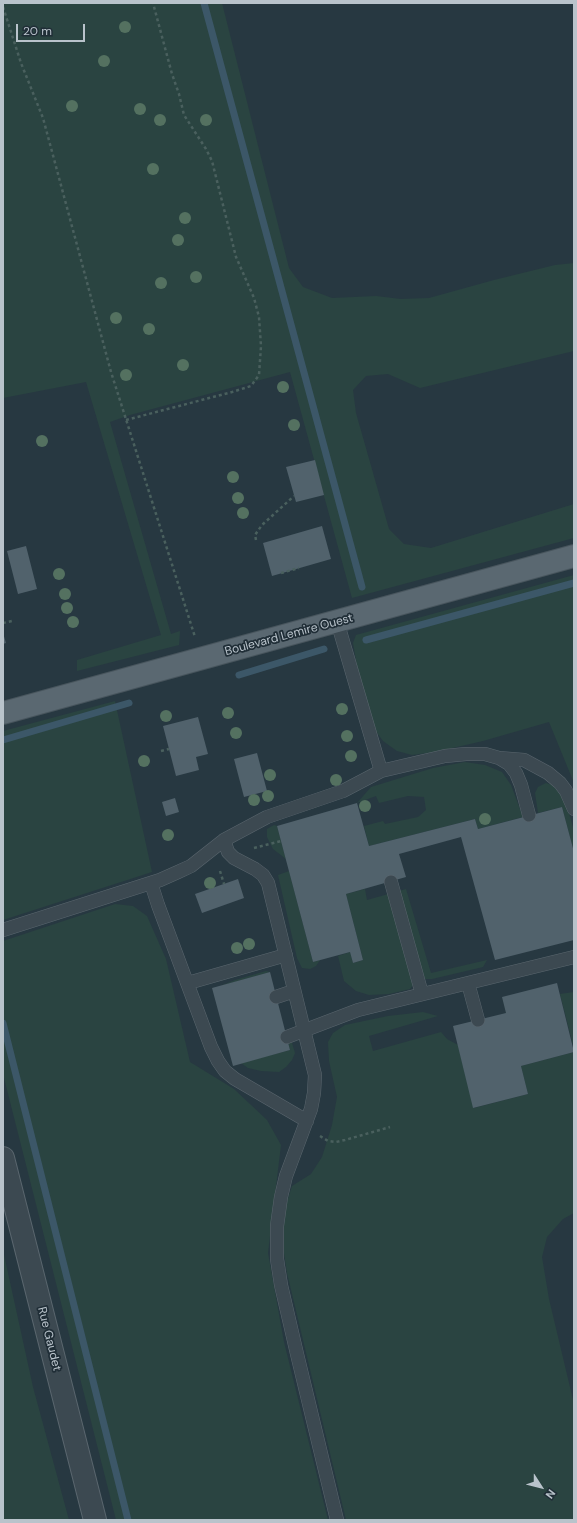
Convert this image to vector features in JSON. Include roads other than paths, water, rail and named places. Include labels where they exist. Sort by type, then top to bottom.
[{"type":"main road","name":"Boulevard Lemire Ouest","points":[[3,713],[574,556]]},
{"type":"street","name":"Rue Gaudet","points":[[3,1158],[95,1520]]},
{"type":"lane","points":[[337,621],[381,771]]},
{"type":"lane","points":[[3,930],[151,883],[190,866],[224,840],[266,817],[343,791],[381,771],[445,756],[485,754],[499,758],[524,760],[548,773],[560,782],[574,809]]},
{"type":"lane","points":[[499,758],[509,764],[516,773],[521,785],[529,816]]},
{"type":"lane","points":[[224,840],[228,852],[234,858],[255,869],[268,883],[315,1075],[311,1108],[286,1176],[281,1197],[277,1226],[277,1259],[296,1354],[337,1520]]},
{"type":"lane","points":[[391,882],[422,994]]},
{"type":"lane","points":[[151,883],[211,1048],[225,1071],[235,1079],[307,1121]]},
{"type":"lane","points":[[188,983],[286,955]]},
{"type":"lane","points":[[287,1037],[358,1010],[574,956]]},
{"type":"lane","points":[[468,983],[478,1020]]},
{"type":"lane","points":[[276,997],[294,991]]},
{"type":"waterway","points":[[204,3],[362,587]]},
{"type":"waterway","points":[[366,640],[574,583]]},
{"type":"waterway","points":[[239,675],[324,649]]},
{"type":"waterway","points":[[3,740],[129,703]]},
{"type":"waterway","points":[[3,1023],[128,1520]]}]
